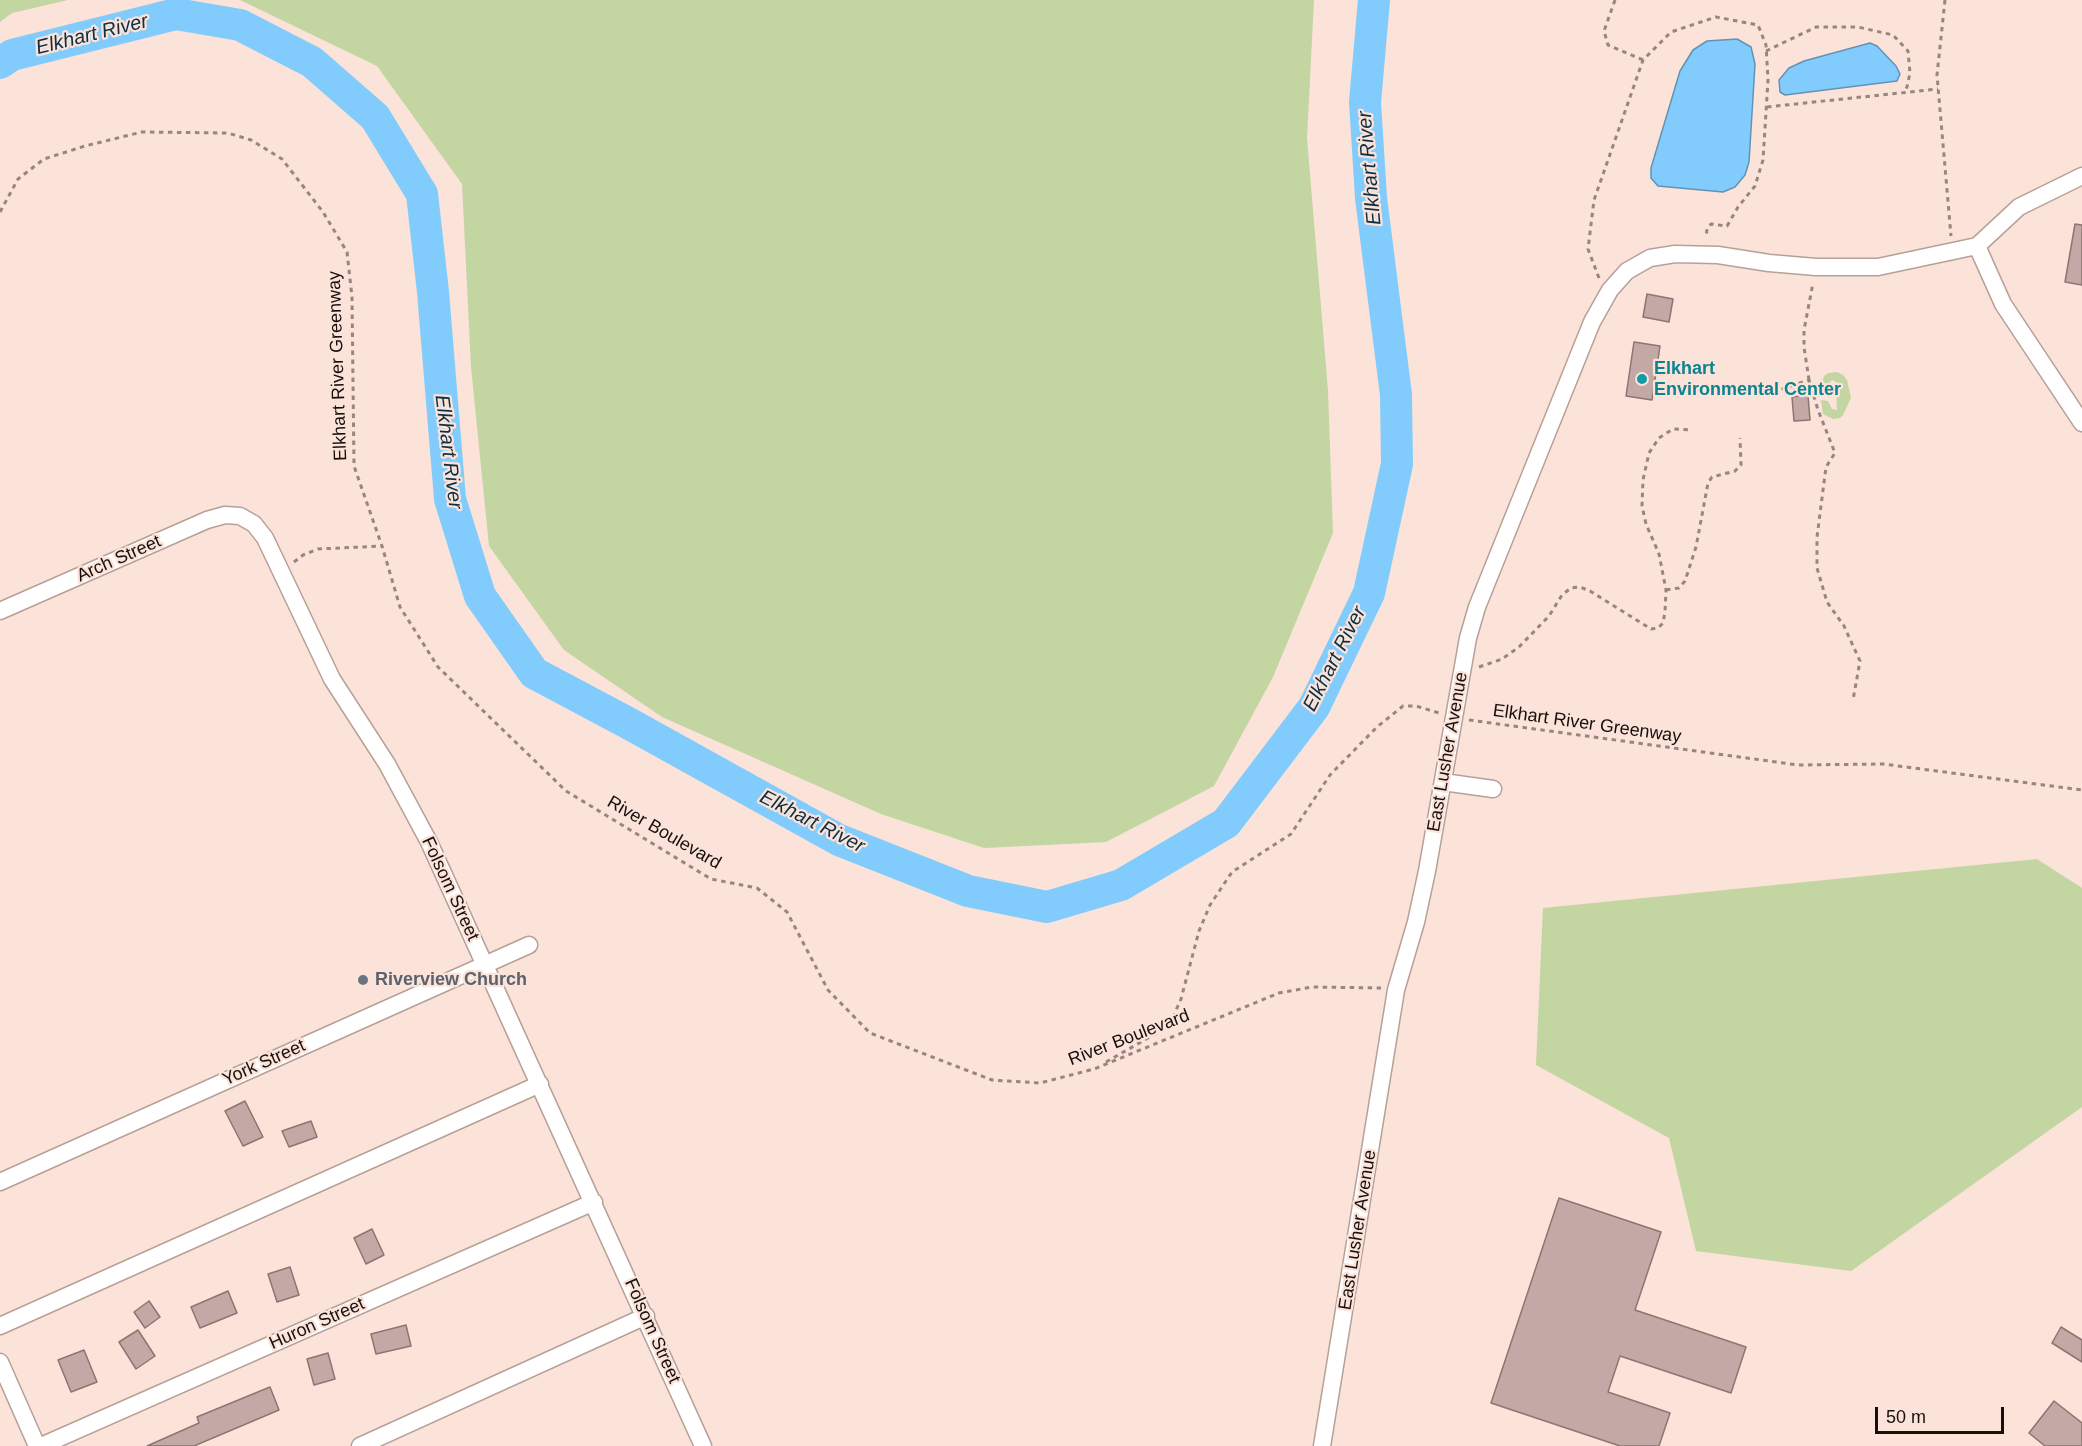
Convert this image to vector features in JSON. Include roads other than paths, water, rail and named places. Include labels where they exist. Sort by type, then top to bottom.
[{"type":"street","points":[[2082,176],[2019,207],[1977,246],[2003,304],[2082,423]]},
{"type":"street","name":"East Lusher Avenue","points":[[1322,1446],[1396,990],[1416,921],[1453,717],[1477,607],[1592,322],[1610,290],[1627,271],[1650,258],[1675,254],[1704,254],[1768,263],[1878,267],[1977,246]]},
{"type":"street","name":"Arch Street","points":[[0,611],[207,520],[225,515],[240,516]]},
{"type":"street","name":"Folsom Street","points":[[240,516],[254,525],[265,538],[332,679],[387,764],[429,842],[702,1442]]},
{"type":"street","points":[[1443,782],[1493,789]]},
{"type":"street","name":"York Street","points":[[0,1182],[529,945]]},
{"type":"street","points":[[0,1326],[540,1084]]},
{"type":"street","name":"Huron Street","points":[[39,1446],[594,1202]]},
{"type":"street","points":[[360,1446],[646,1316]]},
{"type":"street","points":[[0,1362],[39,1446]]},
{"type":"street","points":[[684,1446],[702,1442]]},
{"type":"water","points":[[1737,39],[1751,47],[1755,64],[1749,162],[1745,175],[1735,187],[1723,192],[1658,186],[1651,178],[1651,168],[1680,71],[1693,50],[1707,41]]},
{"type":"water","points":[[1870,43],[1877,46],[1896,66],[1900,74],[1897,81],[1785,95],[1780,92],[1779,80],[1789,68],[1804,61]]},
{"type":"waterway","name":"Elkhart River","points":[[0,63],[12,55],[176,14],[240,25],[312,62],[375,117],[422,194],[433,292],[450,499],[480,596],[534,673],[839,840],[968,891],[1047,907],[1121,885],[1226,823],[1314,707],[1369,593],[1397,464],[1396,395],[1371,198],[1365,102],[1374,0]]},
{"type":"place","name":"Elkhart Environmental Center","points":[[1642,379]]},
{"type":"place","name":"Riverview Church","points":[[363,980]]}]
